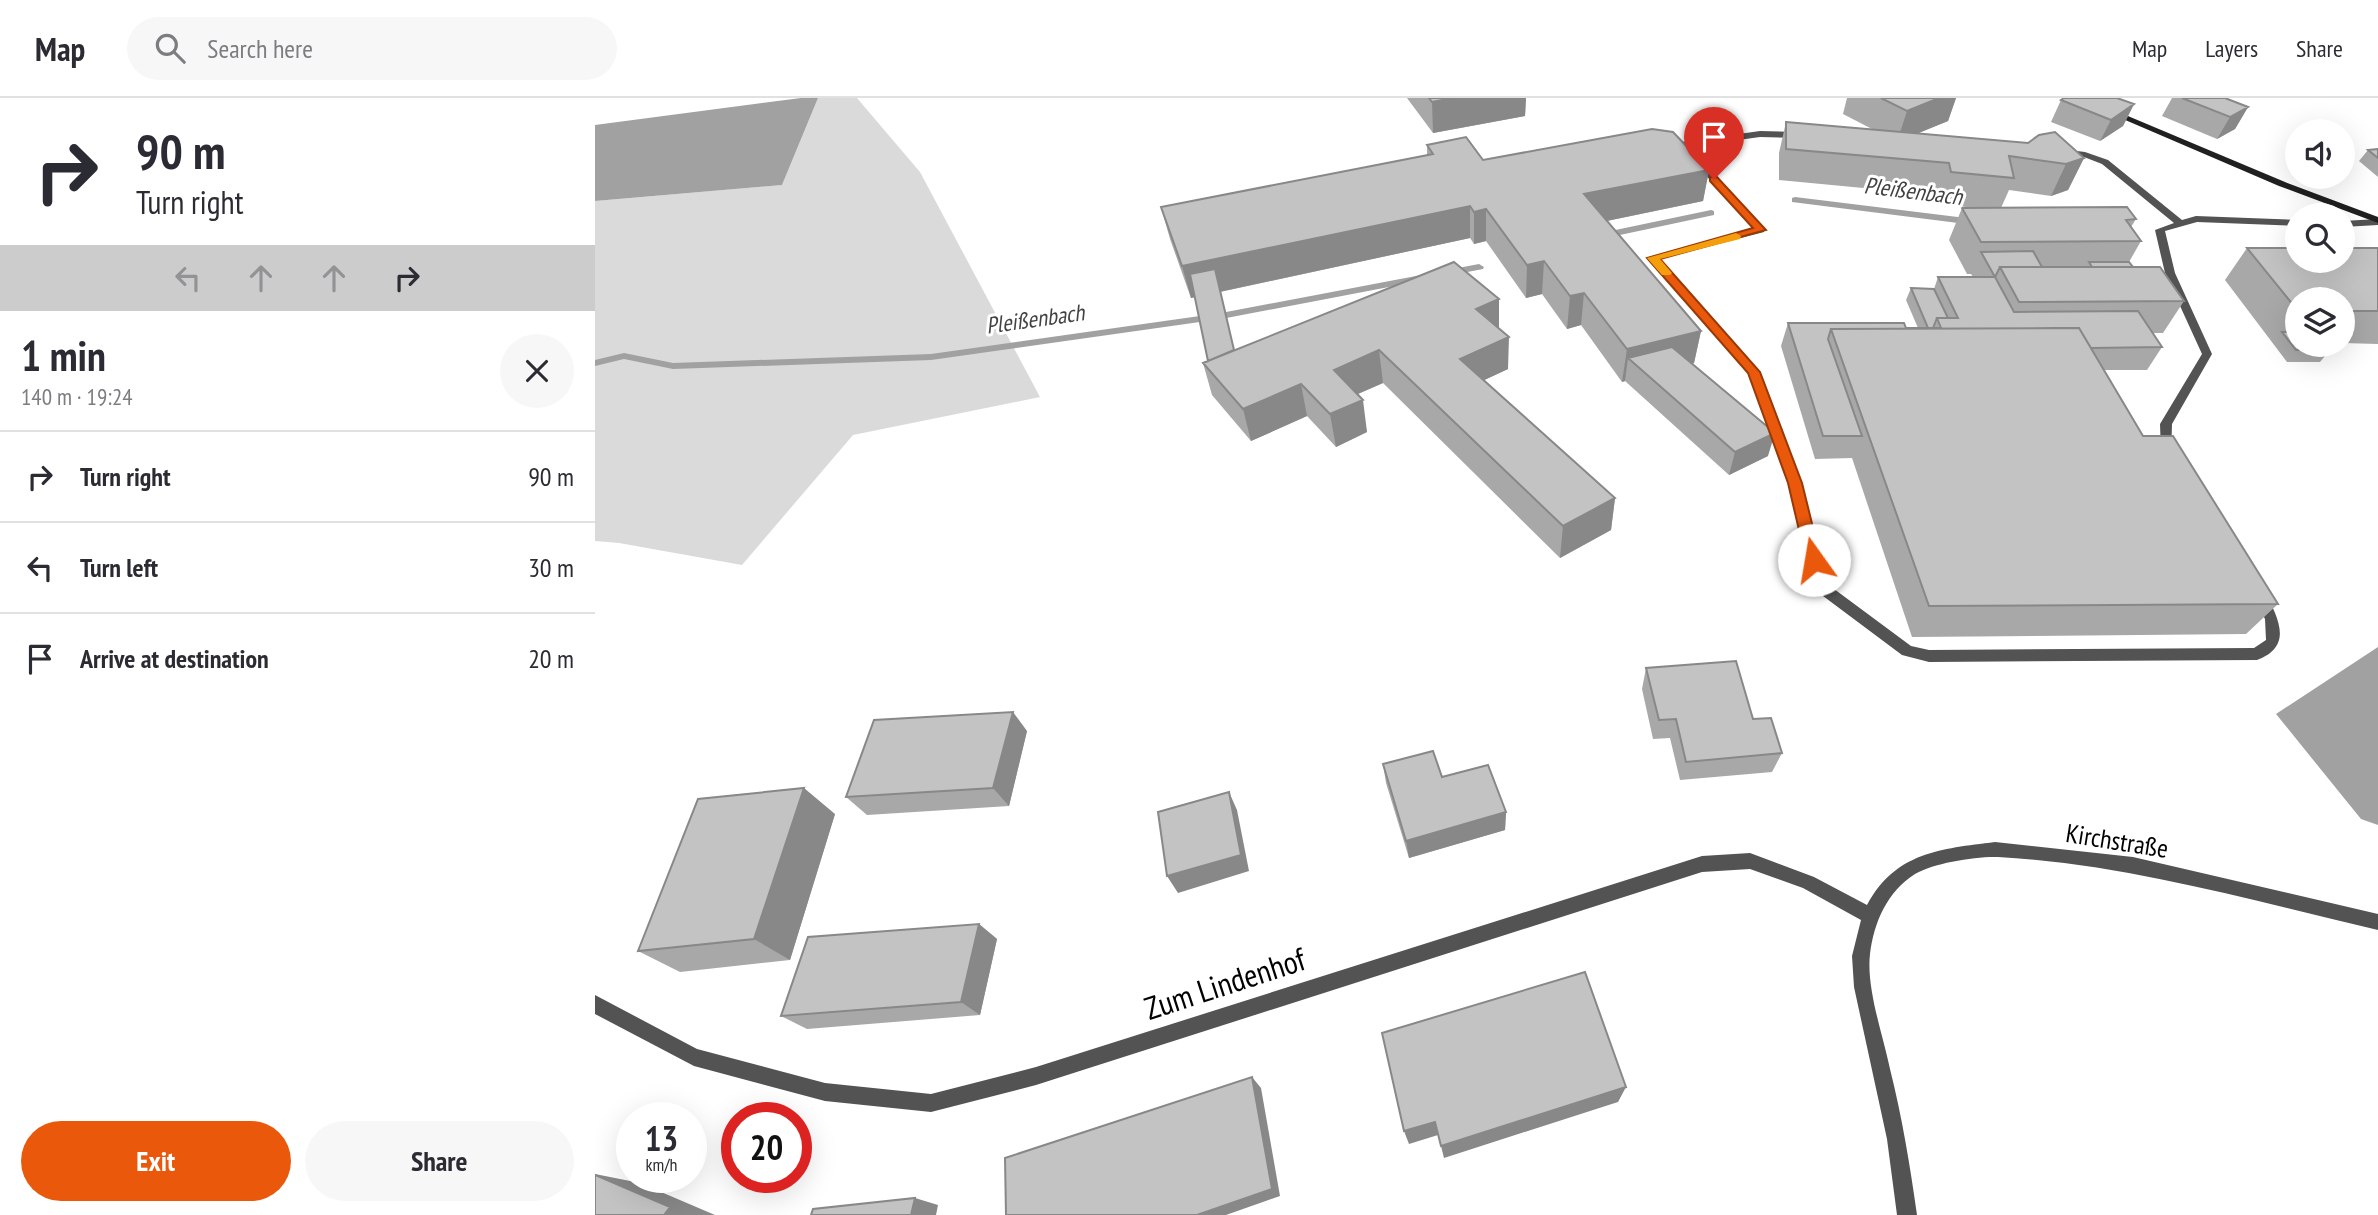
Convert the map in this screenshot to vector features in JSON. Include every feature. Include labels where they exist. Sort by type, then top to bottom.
[{"type":"main road","points":[[2078,98],[2375,220]]},
{"type":"street","points":[[1818,137],[1760,134],[1682,145],[1761,230],[1653,258],[1754,372],[1795,483],[1820,586],[1907,651],[1929,656],[2257,654],[2273,642],[2272,619],[2254,588]]},
{"type":"street","points":[[2047,151],[2085,155],[2105,162],[2181,224]]},
{"type":"street","points":[[2171,465],[2166,424],[2207,354],[2170,274],[2160,230],[2196,219],[2285,222]]},
{"type":"street","points":[[2355,222],[2375,220]]},
{"type":"street","name":"Kirchstraße","points":[[1907,1215],[1897,1139],[1863,987],[1861,956],[1870,916],[1883,892],[1910,867],[1943,856],[1995,849],[2133,865],[2378,922]]},
{"type":"street","name":"Zum Lindenhof","points":[[595,1004],[694,1057],[825,1091],[931,1103],[1036,1076],[1702,864],[1750,861],[1808,882],[1870,916]]},
{"type":"shaded area","points":[[818,98],[857,98],[920,172],[1040,397],[853,435],[742,565],[595,541],[595,201],[782,185]]},
{"type":"shaded area","points":[[818,98],[782,185],[595,201],[595,125]]},
{"type":"shaded area","points":[[2378,647],[2378,825],[2361,819],[2276,714]]},
{"type":"building","points":[[1429,98],[1452,98],[1432,102]]},
{"type":"building","points":[[1881,98],[1939,98],[1907,111]]},
{"type":"building","points":[[2117,98],[2134,104],[2111,120],[2061,100]]},
{"type":"building","points":[[2182,98],[2225,98],[2248,107],[2230,117]]},
{"type":"building","points":[[1786,122],[2028,143],[2039,135],[2055,132],[2084,158],[2066,164],[2009,156],[2014,178],[1951,172],[1949,163],[1786,149]]},
{"type":"building","points":[[1652,129],[1673,132],[1709,170],[1584,194],[1701,331],[1627,349],[1584,293],[1570,296],[1544,261],[1527,265],[1486,209],[1474,212],[1470,206],[1182,266],[1161,207],[1433,154],[1427,145],[1466,137],[1483,160]]},
{"type":"building","points":[[2378,149],[2378,158],[2368,150]]},
{"type":"building","points":[[2127,207],[2136,219],[2126,220],[2141,241],[1981,242],[1962,208]]},
{"type":"building","points":[[2247,248],[2285,248],[2285,273],[2355,273],[2355,248],[2378,248],[2378,311],[2355,311],[2355,287],[2285,287],[2285,295]]},
{"type":"building","points":[[2033,251],[2042,267],[2000,267],[1995,277],[1981,252]]},
{"type":"building","points":[[1454,262],[1499,299],[1476,309],[1509,337],[1460,359],[1615,498],[1563,526],[1379,350],[1334,370],[1363,400],[1330,414],[1301,384],[1243,409],[1203,363]]},
{"type":"building","points":[[2089,262],[2129,262],[2133,267],[2092,267]]},
{"type":"building","points":[[2000,267],[2160,267],[2184,301],[2019,302]]},
{"type":"building","points":[[1215,269],[1234,350],[1208,361],[1190,274]]},
{"type":"building","points":[[1938,277],[1995,277],[2014,312],[2138,311],[2162,347],[2091,348],[2079,328],[1831,329],[1828,339],[1862,436],[1823,436],[1788,323],[1904,323],[1906,328],[1941,328],[1937,318],[1958,318]]},
{"type":"building","points":[[1911,288],[1934,289],[1948,318],[1937,318],[1933,328],[1928,328]]},
{"type":"building","points":[[2079,328],[2143,436],[2173,436],[2278,604],[1929,606],[1831,329]]},
{"type":"building","points":[[1672,347],[1775,433],[1735,452],[1628,358]]},
{"type":"building","points":[[1736,661],[1753,719],[1771,718],[1782,753],[1686,762],[1676,719],[1659,720],[1646,668]]},
{"type":"building","points":[[1013,712],[993,788],[846,797],[874,720]]},
{"type":"building","points":[[1433,751],[1442,777],[1488,765],[1506,812],[1406,841],[1383,764]]},
{"type":"building","points":[[804,788],[754,939],[638,951],[698,799]]},
{"type":"building","points":[[1229,792],[1241,855],[1167,876],[1158,812]]},
{"type":"building","points":[[979,924],[961,1002],[781,1016],[808,937]]},
{"type":"building","points":[[1585,972],[1626,1087],[1441,1146],[1435,1122],[1404,1131],[1382,1033]]},
{"type":"building","points":[[1252,1077],[1272,1189],[1197,1215],[1006,1215],[1005,1158]]},
{"type":"building","points":[[595,1175],[616,1184],[616,1193],[637,1193],[670,1207],[664,1215],[595,1215]]},
{"type":"building","points":[[915,1198],[911,1215],[811,1215],[813,1209]]},
{"type":"waterway","name":"Pleißenbach","points":[[1795,200],[1974,222]]},
{"type":"waterway","name":"Pleißenbach","points":[[1601,236],[1711,213]]},
{"type":"waterway","name":"Pleißenbach","points":[[595,363],[624,356],[673,366],[931,357],[1221,316],[1479,267]]},
{"type":"slow traffic","points":[[1666,273],[1653,258],[1736,236]]},
{"type":"route","points":[[1714,179],[1761,230],[1653,258],[1754,372],[1795,483],[1814,560]]}]
